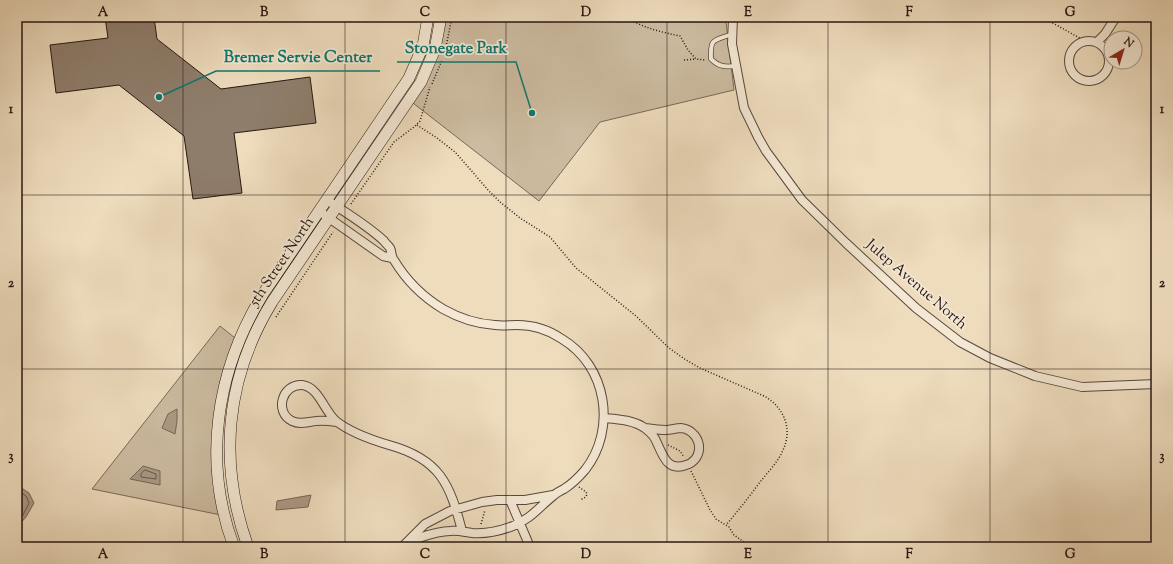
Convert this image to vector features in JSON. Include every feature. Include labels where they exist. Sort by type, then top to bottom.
[{"type":"street","name":"5th Street North","points":[[234,547],[223,507],[217,454],[220,410],[228,371],[242,332],[255,307],[409,78],[423,46],[428,17]]},
{"type":"street","name":"5th Street North","points":[[248,547],[237,513],[231,482],[229,447],[232,415],[238,380],[253,338],[264,316],[420,82],[434,49],[441,17]]},
{"type":"street","name":"Julep Avenue North","points":[[733,17],[732,44],[744,108],[766,151],[802,200],[916,308],[960,342],[990,358],[1035,376],[1082,387],[1156,384]]},
{"type":"street","points":[[1097,42],[1105,34],[1116,17]]},
{"type":"street","points":[[1087,40],[1097,42],[1107,51],[1110,64],[1104,76],[1095,81],[1085,81],[1076,77],[1070,69],[1068,60],[1071,50],[1078,43],[1087,40]]},
{"type":"street","points":[[327,200],[369,228],[391,248],[392,258],[419,291],[449,312],[465,319],[482,323],[540,328],[557,335],[568,342],[584,358],[596,376],[602,396],[605,418],[599,444],[588,466],[575,480],[553,495],[535,513],[519,523],[502,530],[488,532],[439,532],[410,541]]},
{"type":"street","points":[[319,211],[383,256],[392,258]]},
{"type":"street","points":[[337,422],[294,422],[289,419],[284,412],[282,404],[284,396],[293,386],[299,385],[309,387],[316,392],[326,410],[337,422],[366,437],[408,450],[424,459],[436,470],[450,491],[462,531]]},
{"type":"street","points":[[605,418],[632,423],[645,428],[664,430],[680,428],[688,430],[695,436],[698,442],[699,449],[696,458],[691,463],[683,466],[674,466],[668,463],[663,456],[655,438],[645,428]]},
{"type":"street","points":[[402,547],[410,541],[424,524],[456,508],[482,502],[525,500],[553,495]]},
{"type":"street","points":[[510,500],[530,547]]},
{"type":"lane","points":[[732,34],[718,38],[714,41],[710,47],[711,59],[717,65],[726,67],[736,66]]},
{"type":"path","points":[[626,17],[638,25],[680,36],[688,50],[696,59]]},
{"type":"path","points":[[1042,17],[1085,41]]},
{"type":"path","points":[[684,60],[711,59]]},
{"type":"path","points":[[417,125],[455,152],[500,202],[520,218],[550,237],[576,268],[633,313],[669,348],[695,366],[764,396],[779,408],[787,425],[787,437],[784,448],[773,465],[726,525]]},
{"type":"path","points":[[274,320],[334,231]]},
{"type":"path","points":[[663,443],[681,452],[686,460]]},
{"type":"path","points":[[690,470],[712,514],[718,521],[730,528],[734,535],[751,547]]},
{"type":"path","points":[[578,486],[587,494],[586,497],[580,500]]},
{"type":"path","points":[[480,528],[486,507]]},
{"type":"path","points":[[256,536],[260,547]]},
{"type":"shaded area","points":[[445,17],[636,17],[640,20],[726,22],[734,90],[600,122],[539,201],[413,103]]},
{"type":"shaded area","points":[[220,326],[235,338],[220,382],[221,515],[92,489]]},
{"type":"water","points":[[177,409],[175,434],[162,428],[168,414]]},
{"type":"water","points":[[143,466],[160,471],[160,485],[130,479]]},
{"type":"water","points":[[17,485],[29,493],[34,503],[26,517],[17,527],[18,495]]},
{"type":"water","points":[[311,495],[308,507],[276,510],[277,501]]},
{"type":"building","points":[[105,17],[154,17],[157,39],[221,89],[310,77],[316,123],[234,133],[242,193],[193,199],[184,136],[119,85],[56,93],[50,45],[108,38]]},
{"type":"place","name":"Bremer Servie Center","points":[[159,97]]},
{"type":"place","name":"Stonegate Park","points":[[532,113]]}]
